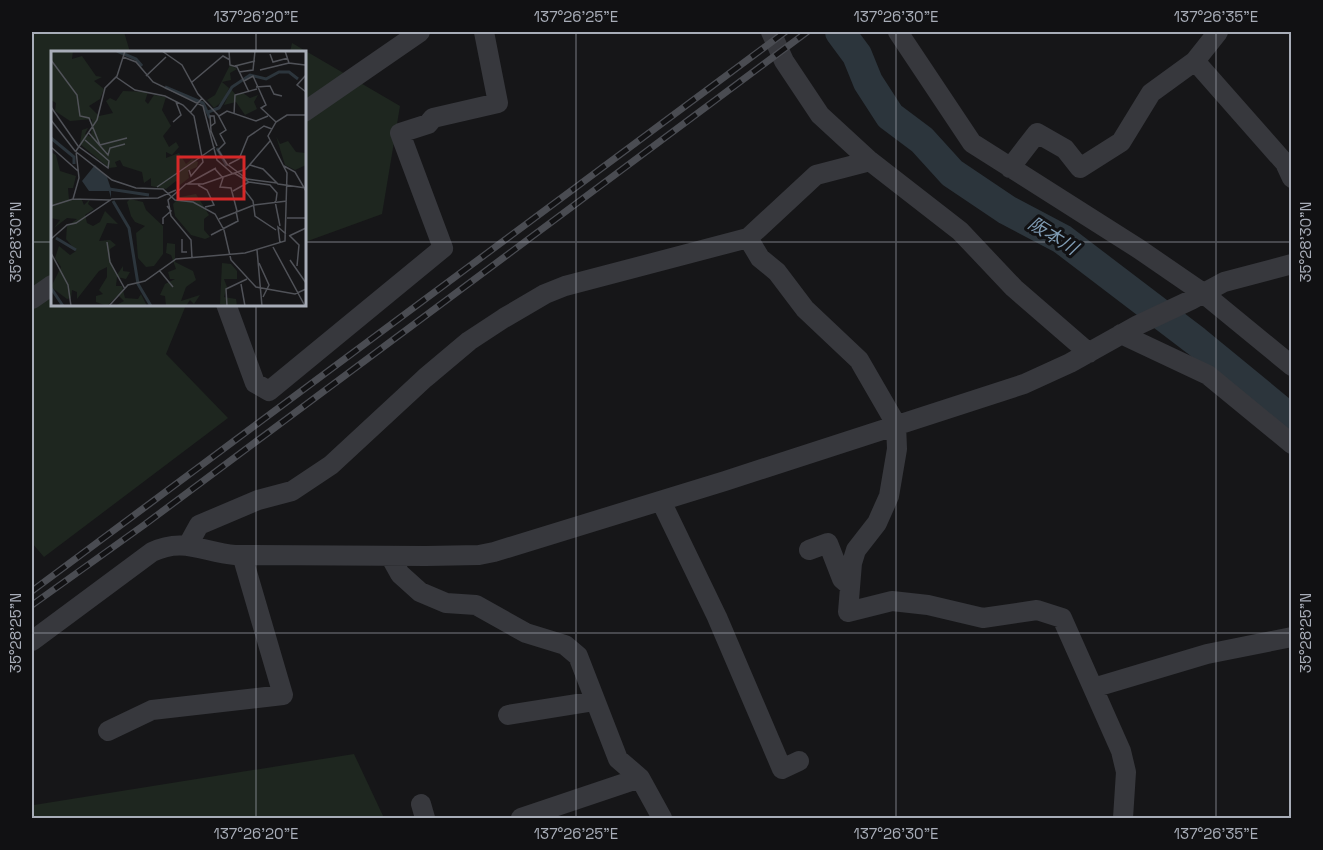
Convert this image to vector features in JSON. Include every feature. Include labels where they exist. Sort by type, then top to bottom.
[{"type":"street","points":[[306,111],[420,32]]},
{"type":"street","points":[[227,306],[255,383],[268,391],[443,248],[399,133],[428,124],[433,118],[498,103],[484,32]]},
{"type":"street","points":[[771,32],[784,61],[820,115],[870,161],[960,231],[1014,288],[1089,353]]},
{"type":"street","points":[[898,32],[972,143],[1139,249],[1197,297],[1292,366]]},
{"type":"street","points":[[1010,168],[1037,133],[1065,149],[1080,168],[1121,142],[1151,93],[1194,61],[1218,32]]},
{"type":"street","points":[[1194,61],[1285,163],[1292,178]]},
{"type":"street","points":[[188,545],[199,525],[258,500],[292,491],[331,465],[425,378],[470,341],[546,294],[565,286],[748,238],[816,175],[870,161]]},
{"type":"street","points":[[748,238],[760,258],[777,272],[805,309],[859,360],[896,424],[897,449],[889,496],[877,523],[856,550],[852,563],[848,612],[892,602],[928,605],[983,618],[1037,610],[1062,618],[1121,751],[1126,772],[1123,819]]},
{"type":"street","points":[[32,641],[152,552],[165,546],[188,545],[217,553],[242,555],[479,555],[494,552],[661,501],[1024,384],[1070,363],[1224,282],[1292,264]]},
{"type":"street","points":[[32,299],[51,286]]},
{"type":"street","points":[[1129,330],[1208,375],[1292,444]]},
{"type":"street","points":[[661,501],[717,618],[782,769],[799,761]]},
{"type":"street","points":[[809,550],[828,543],[842,579],[850,586]]},
{"type":"street","points":[[108,732],[152,710],[283,695],[242,555]]},
{"type":"street","points":[[390,556],[400,574],[420,592],[446,603],[476,605],[526,633],[565,645],[578,656],[618,759],[640,778],[662,819]]},
{"type":"street","points":[[1093,688],[1207,654],[1292,637]]},
{"type":"street","points":[[508,715],[596,700]]},
{"type":"street","points":[[521,819],[640,778]]},
{"type":"shaded area","points":[[32,32],[124,32],[130,51],[51,51],[51,306],[186,306],[166,354],[228,418],[44,557],[32,543]]},
{"type":"shaded area","points":[[292,43],[306,51],[290,51]]},
{"type":"shaded area","points":[[306,51],[400,106],[382,214],[306,242]]},
{"type":"shaded area","points":[[354,754],[384,818],[32,818],[34,805]]},
{"type":"waterway","name":"阪本川","points":[[840,32],[857,55],[868,82],[890,116],[922,140],[952,173],[1007,210],[1062,239],[1196,341],[1292,420]]},
{"type":"railway","points":[[32,591],[785,32]]},
{"type":"railway","points":[[32,605],[144,525],[807,32]]}]
